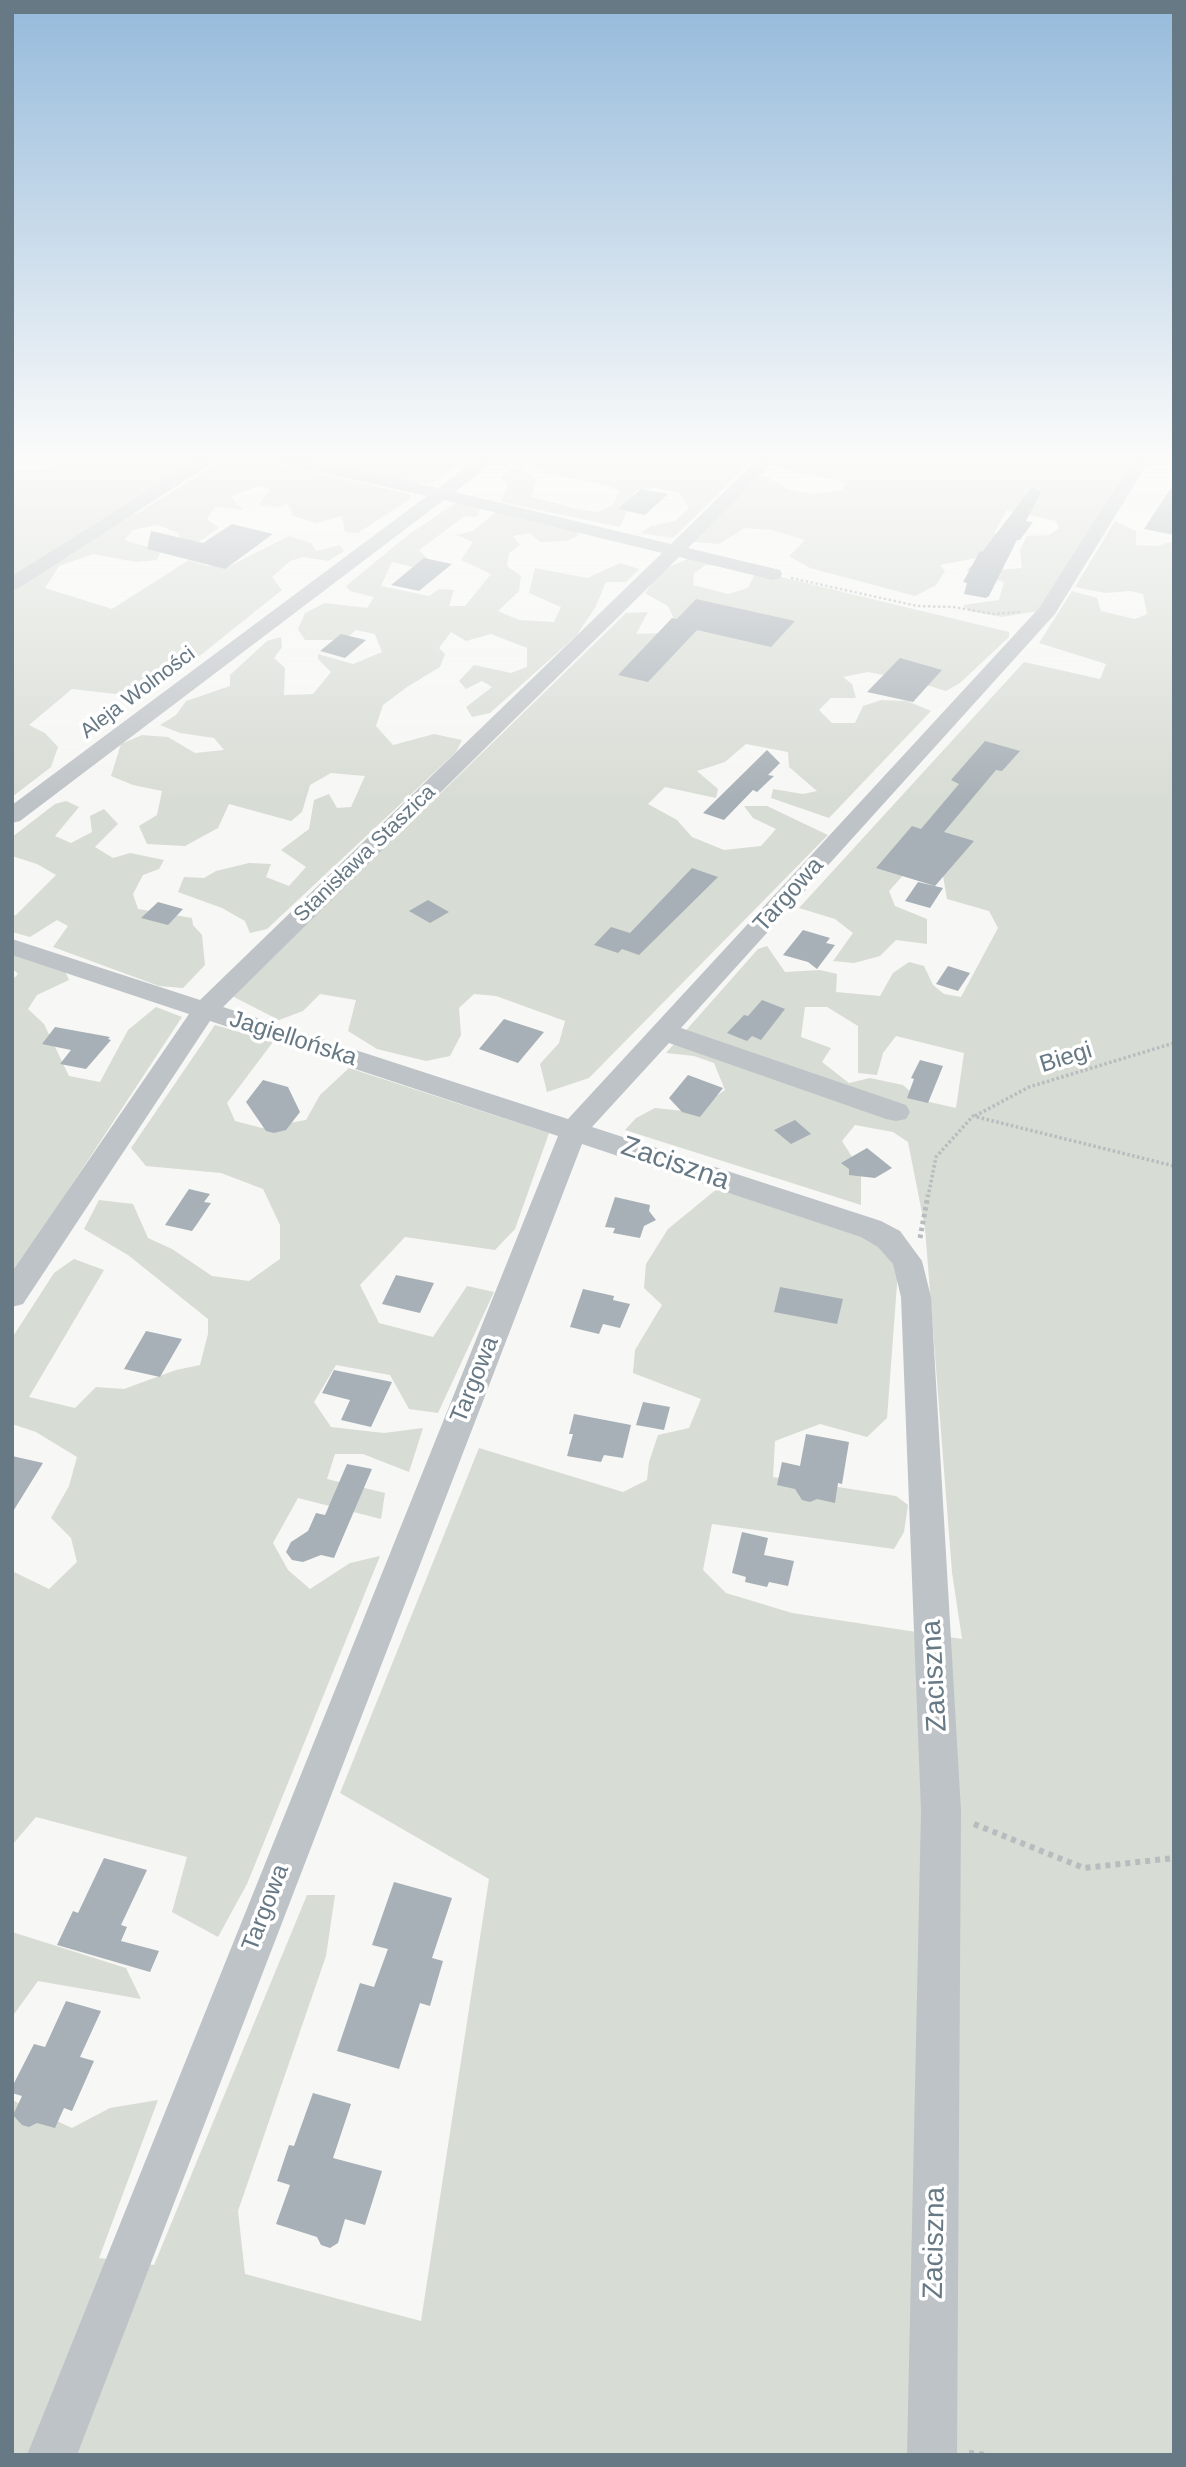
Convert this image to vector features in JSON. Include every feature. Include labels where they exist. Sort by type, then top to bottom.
[{"type":"street","points":[[12,584],[32,571]]},
{"type":"street","name":"Aleja Wolności","points":[[12,816],[338,571]]},
{"type":"street","name":"Stanisława Staszica","points":[[12,1296],[204,1011],[654,571]]},
{"type":"street","points":[[761,571],[773,574]]},
{"type":"street","name":"Targowa","points":[[52,2455],[574,1130],[1048,610],[1072,571]]},
{"type":"street","name":"Jagiellońska","points":[[12,947],[574,1130]]},
{"type":"street","points":[[665,1032],[896,1112]]},
{"type":"street","name":"Zaciszna","points":[[574,1130],[872,1228],[900,1250],[912,1277],[916,1297],[941,1811],[932,2455]]},
{"type":"path","points":[[773,574],[917,606],[954,607],[994,614],[1048,610]]},
{"type":"path","name":"Biegi","points":[[912,1277],[936,1157],[974,1116],[1029,1087],[1174,1043]]},
{"type":"path","points":[[974,1116],[1174,1166]]},
{"type":"path","points":[[941,1811],[1084,1868],[1174,1858]]},
{"type":"shaded area","points":[[12,571],[56,571],[45,588],[112,609],[172,571],[279,571],[272,577],[282,590],[162,686],[142,697],[72,689],[29,725],[45,733],[58,747],[51,767],[12,797]]},
{"type":"shaded area","points":[[364,571],[388,571],[381,586],[429,596],[439,589],[454,590],[449,606],[465,606],[491,574],[485,571],[514,571],[521,576],[519,591],[498,611],[519,620],[554,622],[561,607],[529,593],[534,571],[551,571],[587,578],[602,571],[637,571],[626,582],[606,582],[595,608],[576,636],[490,713],[472,717],[466,707],[492,687],[482,681],[466,689],[459,681],[474,665],[511,673],[527,667],[527,648],[491,634],[466,641],[451,632],[439,648],[445,654],[440,667],[383,705],[376,726],[393,745],[434,734],[462,740],[456,752],[267,929],[250,933],[245,921],[222,908],[178,892],[184,877],[204,878],[216,871],[249,863],[271,864],[266,877],[289,886],[306,867],[281,850],[309,829],[314,800],[329,794],[337,808],[351,807],[365,776],[331,773],[310,785],[302,812],[291,821],[229,804],[218,828],[185,846],[147,844],[139,826],[157,815],[162,791],[133,785],[111,776],[121,744],[142,735],[168,737],[195,753],[224,750],[214,738],[180,733],[160,725],[176,715],[186,701],[230,686],[230,675],[267,641],[281,637],[282,647],[274,658],[285,668],[284,695],[313,694],[331,672],[318,659],[318,654],[353,664],[382,652],[375,634],[356,630],[344,640],[305,640],[298,629],[305,613],[325,603],[367,608],[374,597],[350,591],[346,586]]},
{"type":"shaded area","points":[[661,571],[697,571],[694,573],[693,585],[728,594],[748,588],[757,571],[1009,632],[1009,637],[960,683],[946,691],[906,679],[868,672],[843,677],[852,684],[856,698],[831,698],[819,710],[832,723],[855,723],[863,706],[881,700],[907,701],[931,711],[829,818],[771,798],[773,789],[803,794],[817,791],[789,767],[788,752],[746,744],[725,762],[697,771],[718,789],[716,798],[665,787],[648,804],[677,820],[692,837],[724,850],[761,846],[776,829],[753,818],[744,806],[767,806],[828,835],[589,1078],[547,1092],[540,1064],[559,1043],[565,1021],[496,996],[474,994],[459,1008],[461,1035],[450,1056],[426,1061],[377,1049],[348,1031],[356,1000],[320,994],[303,1011],[279,1020],[232,996],[626,613],[648,612],[636,634],[660,633],[676,623],[668,606],[645,593]]},
{"type":"shaded area","points":[[822,571],[945,571],[936,585],[915,596]]},
{"type":"shaded area","points":[[970,571],[1063,571],[1039,611],[1002,617],[969,611],[963,605],[999,600],[1004,582]]},
{"type":"shaded area","points":[[1085,571],[1174,571],[1174,2455],[12,2455],[12,2100],[72,2128],[110,2108],[158,2100],[99,2258],[154,2265],[307,1895],[335,1895],[326,1956],[238,2211],[245,2274],[421,2321],[489,1879],[340,1793],[479,1448],[623,1492],[647,1480],[649,1462],[658,1435],[689,1428],[701,1399],[633,1373],[635,1350],[662,1305],[644,1288],[646,1264],[668,1229],[718,1188],[890,1244],[898,1271],[887,1418],[867,1437],[820,1424],[775,1441],[773,1477],[896,1496],[908,1505],[904,1532],[894,1549],[712,1524],[703,1570],[726,1593],[792,1613],[962,1639],[952,1572],[925,1228],[908,1142],[893,1132],[855,1125],[842,1141],[861,1171],[861,1205],[625,1130],[636,1118],[655,1108],[694,1112],[725,1090],[714,1063],[694,1056],[666,1053],[758,949],[767,946],[785,972],[820,970],[837,974],[836,992],[880,996],[893,973],[909,962],[924,966],[933,985],[944,994],[961,997],[998,928],[989,911],[947,899],[943,876],[907,871],[889,891],[895,906],[927,919],[927,944],[896,940],[880,956],[854,963],[833,961],[853,933],[835,919],[799,908],[1024,662],[1100,679],[1106,664],[1039,643],[1072,591],[1097,598],[1101,611],[1135,619],[1147,614],[1143,594],[1130,591],[1105,593],[1075,587]],"holes":[[[805,1007],[827,1007],[858,1026],[858,1073],[877,1075],[883,1053],[896,1036],[964,1053],[956,1108],[920,1100],[903,1085],[870,1078],[849,1083],[822,1062],[831,1048],[801,1037]]]},
{"type":"shaded area","points":[[66,801],[79,807],[55,836],[71,843],[92,832],[90,816],[104,809],[118,824],[95,847],[113,858],[130,853],[164,860],[159,869],[143,875],[133,894],[138,909],[192,918],[193,925],[202,935],[205,965],[183,988],[159,986],[53,947],[68,926],[57,920],[30,937],[12,932],[12,915],[16,915],[56,875],[37,864],[12,856],[12,837],[55,804]]},
{"type":"shaded area","points":[[12,954],[65,971],[69,980],[37,995],[28,1009],[44,1024],[69,1076],[100,1082],[128,1030],[156,1007],[182,1017],[12,1276],[12,980],[18,974],[12,968]]},
{"type":"shaded area","points":[[215,1025],[273,1042],[227,1103],[235,1121],[262,1128],[306,1120],[320,1095],[349,1068],[549,1133],[515,1229],[495,1250],[405,1237],[360,1285],[379,1323],[433,1337],[467,1286],[494,1292],[438,1413],[409,1409],[390,1375],[336,1365],[314,1402],[331,1427],[384,1433],[423,1428],[409,1472],[363,1454],[335,1454],[327,1479],[385,1493],[381,1519],[298,1498],[273,1543],[288,1570],[310,1589],[350,1563],[380,1556],[247,1884],[218,1937],[172,1912],[187,1857],[36,1817],[12,1845],[12,1571],[49,1589],[77,1562],[71,1538],[51,1518],[69,1486],[77,1457],[36,1432],[12,1424],[12,1338],[54,1273],[74,1259],[104,1270],[29,1397],[75,1408],[96,1387],[124,1389],[176,1370],[200,1365],[208,1334],[208,1319],[128,1255],[84,1229],[99,1200],[133,1204],[148,1238],[172,1249],[212,1276],[249,1281],[280,1259],[280,1225],[263,1189],[221,1173],[146,1166],[131,1148]]},
{"type":"shaded area","points":[[12,1932],[126,1968],[141,1999],[38,1981],[12,2017]]},
{"type":"building","points":[[408,571],[443,571],[419,591],[391,585]]},
{"type":"building","points":[[969,571],[1001,571],[986,598],[964,594],[967,583],[963,582]]},
{"type":"building","points":[[696,599],[795,621],[771,647],[697,630],[648,682],[618,675],[672,618],[677,619]]},
{"type":"building","points":[[341,634],[366,640],[345,658],[320,651]]},
{"type":"building","points":[[900,658],[942,670],[913,702],[867,692]]},
{"type":"building","points":[[985,741],[1020,751],[1002,771],[996,770],[944,832],[974,841],[935,886],[876,868],[912,826],[921,829],[959,784],[951,780]]},
{"type":"building","points":[[767,750],[780,763],[768,775],[774,776],[757,792],[753,790],[724,820],[703,813]]},
{"type":"building","points":[[692,868],[718,877],[639,955],[622,949],[618,953],[594,945],[611,927],[630,933]]},
{"type":"building","points":[[918,882],[943,888],[930,908],[905,901]]},
{"type":"building","points":[[428,900],[449,912],[430,923],[409,911]]},
{"type":"building","points":[[158,902],[183,909],[168,925],[141,918]]},
{"type":"building","points":[[803,930],[830,938],[826,943],[835,945],[817,969],[808,962],[783,955]]},
{"type":"building","points":[[948,966],[970,973],[958,991],[936,984]]},
{"type":"building","points":[[762,1000],[785,1009],[761,1040],[752,1036],[747,1041],[727,1033],[744,1015],[748,1016]]},
{"type":"building","points":[[504,1019],[544,1032],[518,1063],[479,1049]]},
{"type":"building","points":[[55,1027],[110,1037],[108,1039],[111,1040],[86,1069],[60,1064],[71,1050],[42,1044]]},
{"type":"building","points":[[920,1060],[943,1066],[928,1103],[907,1098],[914,1079],[911,1078]]},
{"type":"building","points":[[688,1075],[723,1088],[700,1117],[682,1112],[669,1098]]},
{"type":"building","points":[[263,1080],[288,1087],[300,1112],[286,1130],[274,1133],[266,1131],[246,1102]]},
{"type":"building","points":[[795,1120],[811,1134],[791,1144],[774,1130]]},
{"type":"building","points":[[867,1148],[892,1168],[875,1178],[849,1175],[849,1169],[841,1163]]},
{"type":"building","points":[[189,1189],[210,1194],[204,1202],[211,1203],[192,1231],[165,1225]]},
{"type":"building","points":[[615,1197],[650,1205],[649,1211],[656,1220],[644,1226],[640,1238],[613,1233],[615,1228],[605,1227]]},
{"type":"building","points":[[396,1275],[434,1283],[420,1313],[382,1304]]},
{"type":"building","points":[[780,1287],[843,1299],[837,1324],[774,1312]]},
{"type":"building","points":[[583,1289],[614,1296],[613,1300],[630,1304],[620,1328],[603,1324],[599,1334],[570,1327]]},
{"type":"building","points":[[146,1331],[182,1339],[160,1377],[124,1369]]},
{"type":"building","points":[[334,1370],[392,1382],[371,1427],[341,1420],[350,1400],[322,1393]]},
{"type":"building","points":[[643,1402],[670,1407],[664,1430],[636,1425]]},
{"type":"building","points":[[574,1414],[631,1425],[623,1458],[604,1455],[601,1462],[567,1456],[573,1434],[569,1434]]},
{"type":"building","points":[[806,1434],[849,1442],[842,1484],[838,1483],[835,1503],[817,1499],[810,1502],[802,1500],[795,1489],[777,1485],[782,1462],[800,1466]]},
{"type":"building","points":[[12,1456],[43,1463],[12,1513]]},
{"type":"building","points":[[347,1464],[372,1469],[334,1558],[321,1555],[303,1562],[292,1560],[286,1552],[291,1542],[308,1531],[316,1513],[325,1515]]},
{"type":"building","points":[[742,1532],[768,1538],[764,1555],[794,1561],[788,1586],[769,1582],[767,1587],[745,1582],[746,1577],[732,1573]]},
{"type":"building","points":[[104,1858],[147,1870],[121,1925],[127,1927],[121,1941],[159,1951],[150,1972],[57,1945],[73,1911],[78,1913]]},
{"type":"building","points":[[394,1882],[452,1898],[432,1958],[443,1961],[430,2006],[420,2003],[399,2069],[337,2051],[360,1983],[374,1987],[388,1949],[372,1945]]},
{"type":"building","points":[[66,2001],[101,2011],[80,2057],[94,2061],[72,2111],[64,2108],[55,2128],[37,2123],[29,2127],[22,2125],[13,2115],[22,2096],[12,2093],[12,2087],[34,2044],[45,2047]]},
{"type":"building","points":[[313,2093],[351,2104],[333,2158],[382,2171],[365,2225],[345,2219],[338,2243],[330,2248],[321,2245],[317,2237],[276,2224],[290,2185],[277,2181],[289,2145],[294,2146]]}]
